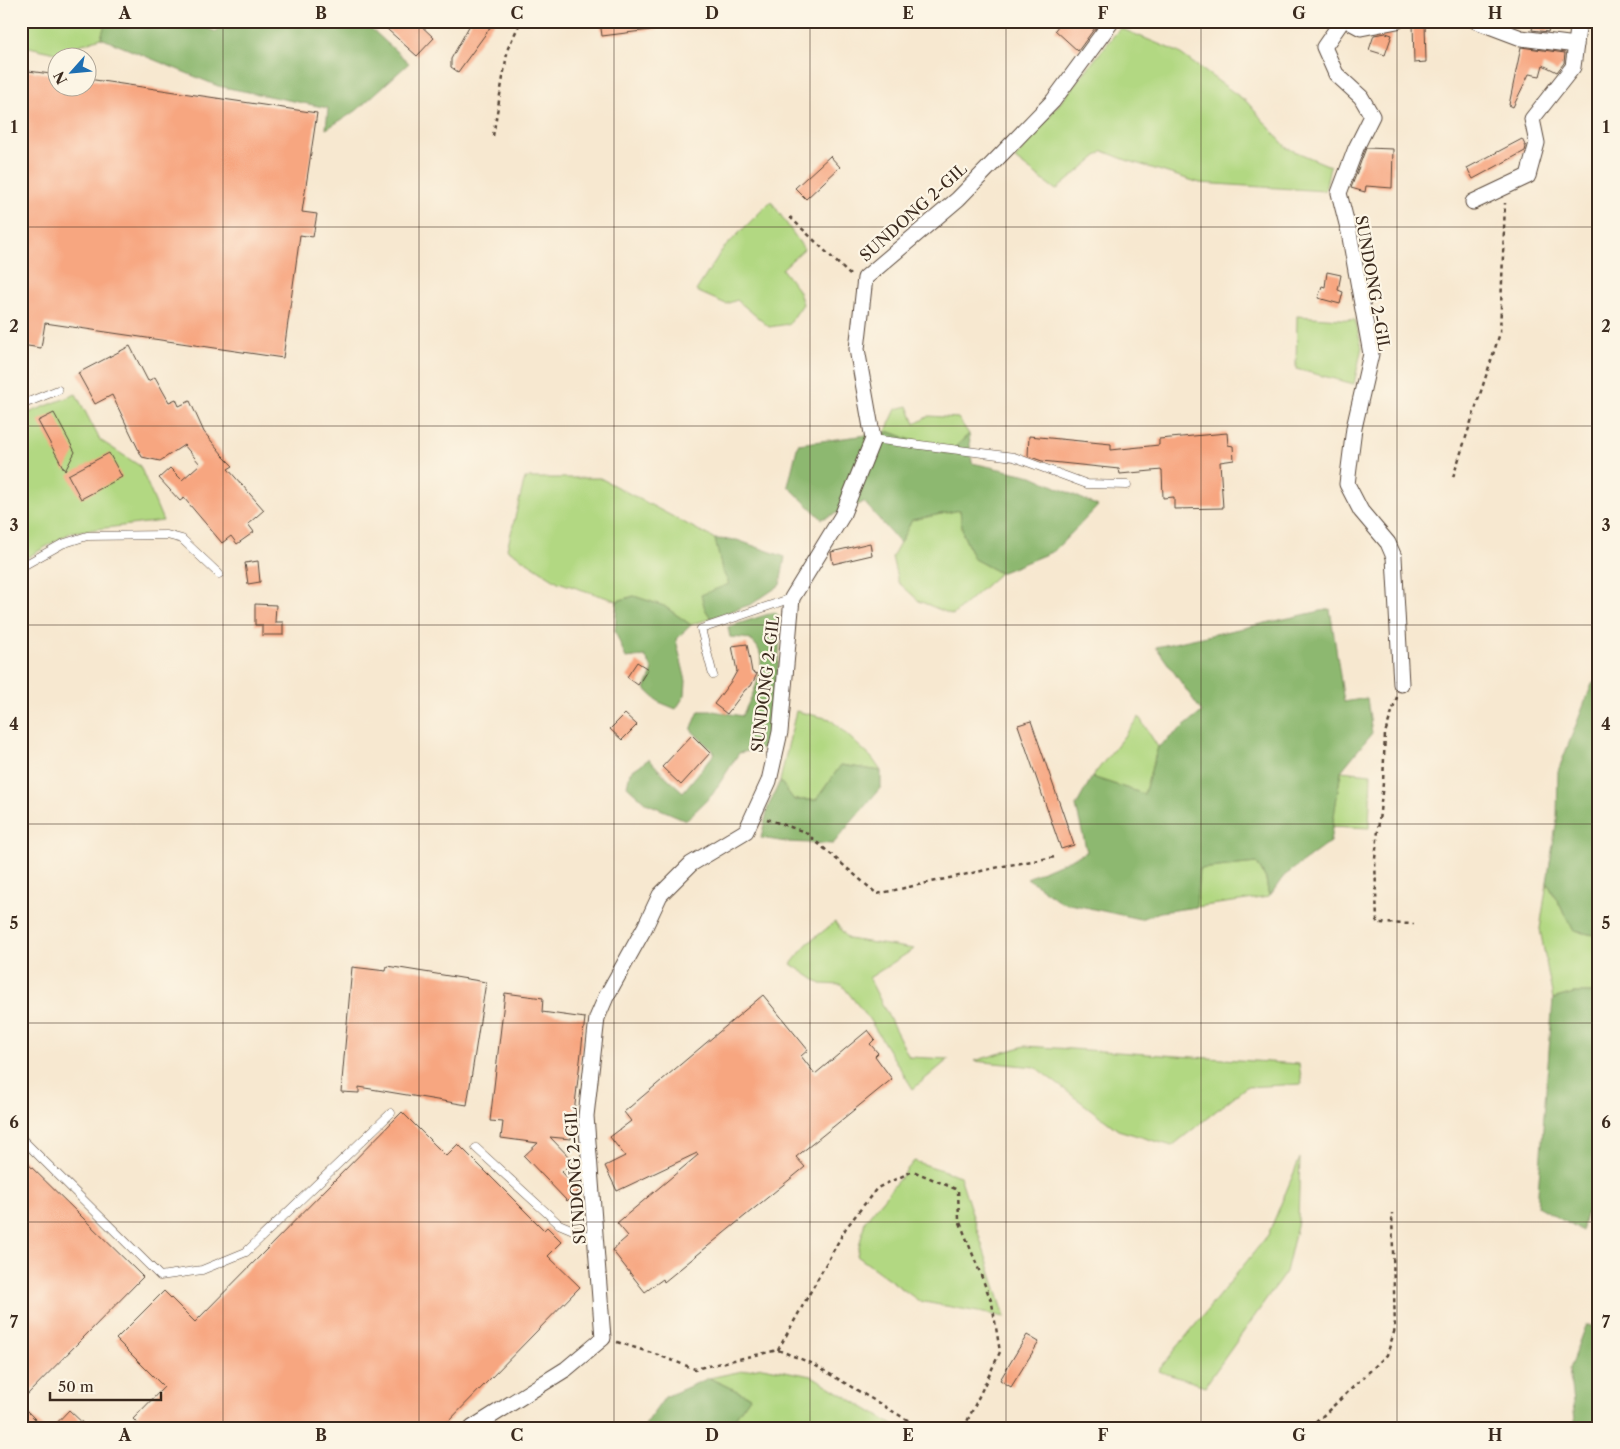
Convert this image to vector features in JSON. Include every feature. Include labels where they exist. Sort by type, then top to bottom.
[{"type":"street","name":"SUNDONG 2-GIL","points":[[603,1338],[597,1240],[586,1116],[597,1018],[606,997],[645,927],[660,895],[691,864],[746,831],[769,781],[780,732],[792,598],[842,516],[873,439],[857,349],[865,278],[958,199],[1053,100],[1112,21]]},
{"type":"street","name":"SUNDONG 2-GIL","points":[[1342,21],[1324,47],[1336,74],[1361,97],[1372,116],[1356,148],[1339,193],[1371,354],[1354,428],[1347,484],[1361,511],[1388,543],[1394,557],[1401,684]]},
{"type":"street","points":[[1348,21],[1361,28],[1397,21]]},
{"type":"street","points":[[1476,21],[1521,38],[1576,45]]},
{"type":"street","points":[[1474,202],[1528,176],[1537,143],[1532,119],[1573,67],[1579,21]]},
{"type":"street","points":[[472,1428],[566,1369],[603,1338]]},
{"type":"lane","points":[[21,405],[58,390]]},
{"type":"lane","points":[[873,439],[1014,457],[1087,484],[1127,485]]},
{"type":"lane","points":[[21,568],[62,544],[87,536],[167,535],[182,540],[219,574]]},
{"type":"lane","points":[[713,675],[701,629],[792,598]]},
{"type":"lane","points":[[21,1138],[160,1276],[202,1270],[246,1252],[391,1113]]},
{"type":"lane","points":[[476,1148],[559,1224],[597,1240]]},
{"type":"path","points":[[493,136],[508,48],[521,21]]},
{"type":"path","points":[[1453,477],[1500,333],[1505,186]]},
{"type":"path","points":[[790,217],[864,289]]},
{"type":"path","points":[[1401,684],[1385,732],[1383,783],[1375,860],[1376,923],[1414,924]]},
{"type":"path","points":[[753,814],[805,832],[877,894],[1004,866],[1055,857]]},
{"type":"path","points":[[778,1350],[846,1228],[877,1188],[913,1171],[958,1190],[959,1220],[992,1303],[1000,1352],[964,1428]]},
{"type":"path","points":[[1310,1428],[1387,1355],[1394,1329],[1392,1213]]},
{"type":"path","points":[[603,1338],[695,1369],[778,1350],[811,1363],[921,1428]]},
{"type":"green space","points":[[21,21],[106,21],[101,38],[70,48],[48,48],[48,51],[21,45]]},
{"type":"green space","points":[[106,21],[197,21],[198,25],[217,32],[225,21],[363,21],[409,63],[356,111],[326,129],[328,108],[218,86],[101,38]]},
{"type":"green space","points":[[1120,28],[1178,52],[1247,102],[1287,148],[1330,166],[1325,191],[1200,183],[1103,151],[1056,190],[1015,159]]},
{"type":"green space","points":[[771,201],[804,249],[782,269],[798,290],[803,304],[789,324],[769,327],[737,300],[726,304],[696,291],[722,250]]},
{"type":"green space","points":[[1297,316],[1355,320],[1362,347],[1354,384],[1296,369]]},
{"type":"green space","points":[[76,394],[100,440],[140,466],[163,521],[72,532],[21,561],[21,416]]},
{"type":"green space","points":[[908,406],[915,424],[929,416],[958,418],[969,434],[948,454],[890,432],[885,433],[896,409]]},
{"type":"green space","points":[[890,432],[948,454],[969,434],[972,463],[1032,476],[1098,506],[1054,551],[1000,573],[974,559],[963,534],[960,510],[912,520],[900,543],[864,502],[822,519],[788,486],[798,444]]},
{"type":"green space","points":[[525,478],[600,478],[715,539],[723,570],[730,585],[705,609],[711,618],[691,625],[664,606],[634,596],[617,601],[558,582],[507,549]]},
{"type":"green space","points":[[960,510],[963,534],[974,559],[1000,573],[953,615],[919,601],[898,582],[892,557],[912,520]]},
{"type":"green space","points":[[715,539],[737,540],[785,557],[780,585],[752,604],[711,618],[705,609],[701,595],[729,584],[722,570]]},
{"type":"green space","points":[[634,596],[664,606],[691,625],[676,640],[686,681],[685,695],[676,709],[659,702],[645,689],[653,670],[645,656],[626,658],[615,631],[617,601]]},
{"type":"green space","points":[[1330,609],[1344,702],[1367,698],[1372,733],[1341,771],[1330,842],[1284,876],[1269,897],[1266,879],[1257,863],[1199,869],[1196,907],[1160,912],[1140,919],[1061,902],[1027,878],[1087,852],[1076,806],[1092,777],[1144,794],[1158,747],[1202,712],[1156,647]]},
{"type":"green space","points":[[775,612],[781,619],[775,715],[768,747],[739,753],[712,795],[686,820],[646,803],[627,786],[630,772],[649,759],[683,792],[715,753],[691,730],[699,711],[713,711],[742,716],[759,677],[761,656],[757,647],[750,640],[730,637],[728,627]]},
{"type":"green space","points":[[1599,678],[1599,936],[1574,931],[1547,882],[1557,819],[1558,771],[1592,684]]},
{"type":"green space","points":[[796,711],[830,719],[872,758],[881,771],[841,765],[816,800],[794,800],[780,781]]},
{"type":"green space","points":[[1139,717],[1158,747],[1144,794],[1092,777]]},
{"type":"green space","points":[[841,765],[881,771],[881,787],[833,844],[786,842],[761,838],[768,807],[780,781],[794,800],[816,800]]},
{"type":"green space","points":[[1341,771],[1371,774],[1369,828],[1332,826]]},
{"type":"green space","points":[[1257,863],[1266,879],[1269,897],[1196,907],[1198,869]]},
{"type":"green space","points":[[1547,882],[1574,931],[1599,936],[1599,993],[1574,993],[1553,999],[1540,929]]},
{"type":"green space","points":[[835,922],[848,939],[914,949],[869,978],[909,1057],[949,1059],[913,1089],[869,1019],[842,985],[821,984],[791,964],[807,944]]},
{"type":"green space","points":[[1574,993],[1599,993],[1599,1174],[1595,1177],[1582,1231],[1537,1206],[1553,999]]},
{"type":"green space","points":[[1025,1046],[1299,1064],[1302,1084],[1246,1087],[1172,1146],[1118,1130],[1035,1067],[974,1061]]},
{"type":"green space","points":[[1300,1158],[1298,1221],[1286,1272],[1205,1386],[1158,1371],[1268,1235]]},
{"type":"green space","points":[[914,1161],[960,1176],[1005,1317],[919,1301],[857,1256],[865,1221]]},
{"type":"green space","points":[[1585,1326],[1599,1326],[1599,1428],[1576,1428],[1569,1369]]},
{"type":"green space","points":[[762,1367],[812,1376],[898,1428],[728,1428],[750,1397],[709,1378]]},
{"type":"green space","points":[[709,1378],[750,1397],[728,1428],[643,1428],[665,1397]]},
{"type":"building","points":[[378,21],[416,21],[434,38],[417,56]]},
{"type":"building","points":[[472,21],[495,21],[458,72],[451,67],[451,59]]},
{"type":"building","points":[[600,21],[658,21],[658,29],[602,36]]},
{"type":"building","points":[[1062,21],[1100,21],[1078,51],[1055,30]]},
{"type":"building","points":[[1534,21],[1551,21],[1548,32],[1532,30]]},
{"type":"building","points":[[1413,23],[1425,23],[1426,62],[1414,63]]},
{"type":"building","points":[[1386,33],[1392,35],[1385,55],[1369,50],[1374,35]]},
{"type":"building","points":[[1521,47],[1565,53],[1564,63],[1557,72],[1543,65],[1540,76],[1529,74],[1513,107],[1509,105]]},
{"type":"building","points":[[21,70],[48,74],[48,98],[98,98],[98,80],[317,113],[302,212],[317,214],[313,237],[300,235],[283,358],[45,323],[41,348],[21,345]]},
{"type":"building","points":[[1522,139],[1526,147],[1525,151],[1473,179],[1467,168]]},
{"type":"building","points":[[1366,148],[1393,149],[1392,188],[1366,186],[1365,192],[1351,188]]},
{"type":"building","points":[[830,156],[840,167],[806,199],[795,188]]},
{"type":"building","points":[[1327,272],[1341,275],[1338,290],[1343,292],[1340,304],[1318,298],[1322,286],[1325,287]]},
{"type":"building","points":[[130,346],[148,381],[155,377],[169,402],[176,399],[179,406],[190,401],[204,432],[233,466],[228,469],[264,510],[248,524],[254,532],[237,544],[231,536],[222,543],[184,498],[180,501],[159,478],[170,468],[182,480],[200,464],[184,445],[160,461],[142,457],[112,395],[95,404],[78,373]]},
{"type":"building","points":[[54,413],[75,452],[65,471],[38,421]]},
{"type":"building","points":[[1227,433],[1228,445],[1233,446],[1234,460],[1220,462],[1223,508],[1174,509],[1174,497],[1163,498],[1162,470],[1120,474],[1119,469],[1042,461],[1028,456],[1029,436],[1111,444],[1111,450],[1159,445],[1159,439]]},
{"type":"building","points":[[109,453],[122,477],[81,499],[68,475]]},
{"type":"building","points":[[870,543],[872,555],[833,564],[831,552]]},
{"type":"building","points":[[258,561],[260,582],[248,584],[245,563]]},
{"type":"building","points":[[255,604],[276,605],[275,622],[283,622],[283,635],[262,635],[262,625],[255,625]]},
{"type":"building","points":[[747,644],[752,672],[757,674],[751,686],[745,690],[727,714],[714,704],[737,671],[732,646]]},
{"type":"building","points":[[637,662],[648,669],[638,685],[627,677]]},
{"type":"building","points":[[625,714],[637,725],[622,740],[610,729]]},
{"type":"building","points":[[1031,721],[1074,845],[1061,849],[1018,725]]},
{"type":"building","points":[[692,735],[710,753],[681,785],[662,767]]},
{"type":"building","points":[[387,966],[486,982],[467,1105],[359,1087],[359,1093],[341,1092],[352,967],[386,971]]},
{"type":"building","points":[[505,993],[543,998],[542,1012],[585,1018],[571,1139],[550,1137],[573,1161],[562,1172],[579,1190],[567,1201],[524,1156],[538,1143],[501,1138],[503,1122],[490,1121]]},
{"type":"building","points":[[763,995],[808,1050],[801,1056],[815,1074],[868,1030],[875,1039],[870,1044],[878,1053],[875,1056],[892,1079],[796,1157],[805,1167],[664,1282],[663,1279],[645,1292],[612,1250],[628,1236],[617,1223],[698,1155],[697,1153],[617,1191],[605,1166],[625,1156],[610,1137],[631,1121],[624,1112]]},
{"type":"building","points":[[402,1112],[446,1156],[458,1144],[544,1230],[547,1227],[562,1242],[548,1256],[580,1287],[442,1428],[142,1428],[133,1419],[164,1387],[116,1339],[164,1291],[195,1322]]},
{"type":"building","points":[[21,1157],[143,1277],[21,1401]]},
{"type":"building","points":[[1027,1335],[1039,1342],[1011,1387],[1000,1380]]},
{"type":"building","points":[[21,1405],[44,1428],[21,1428]]},
{"type":"building","points":[[69,1410],[88,1428],[52,1428]]}]
